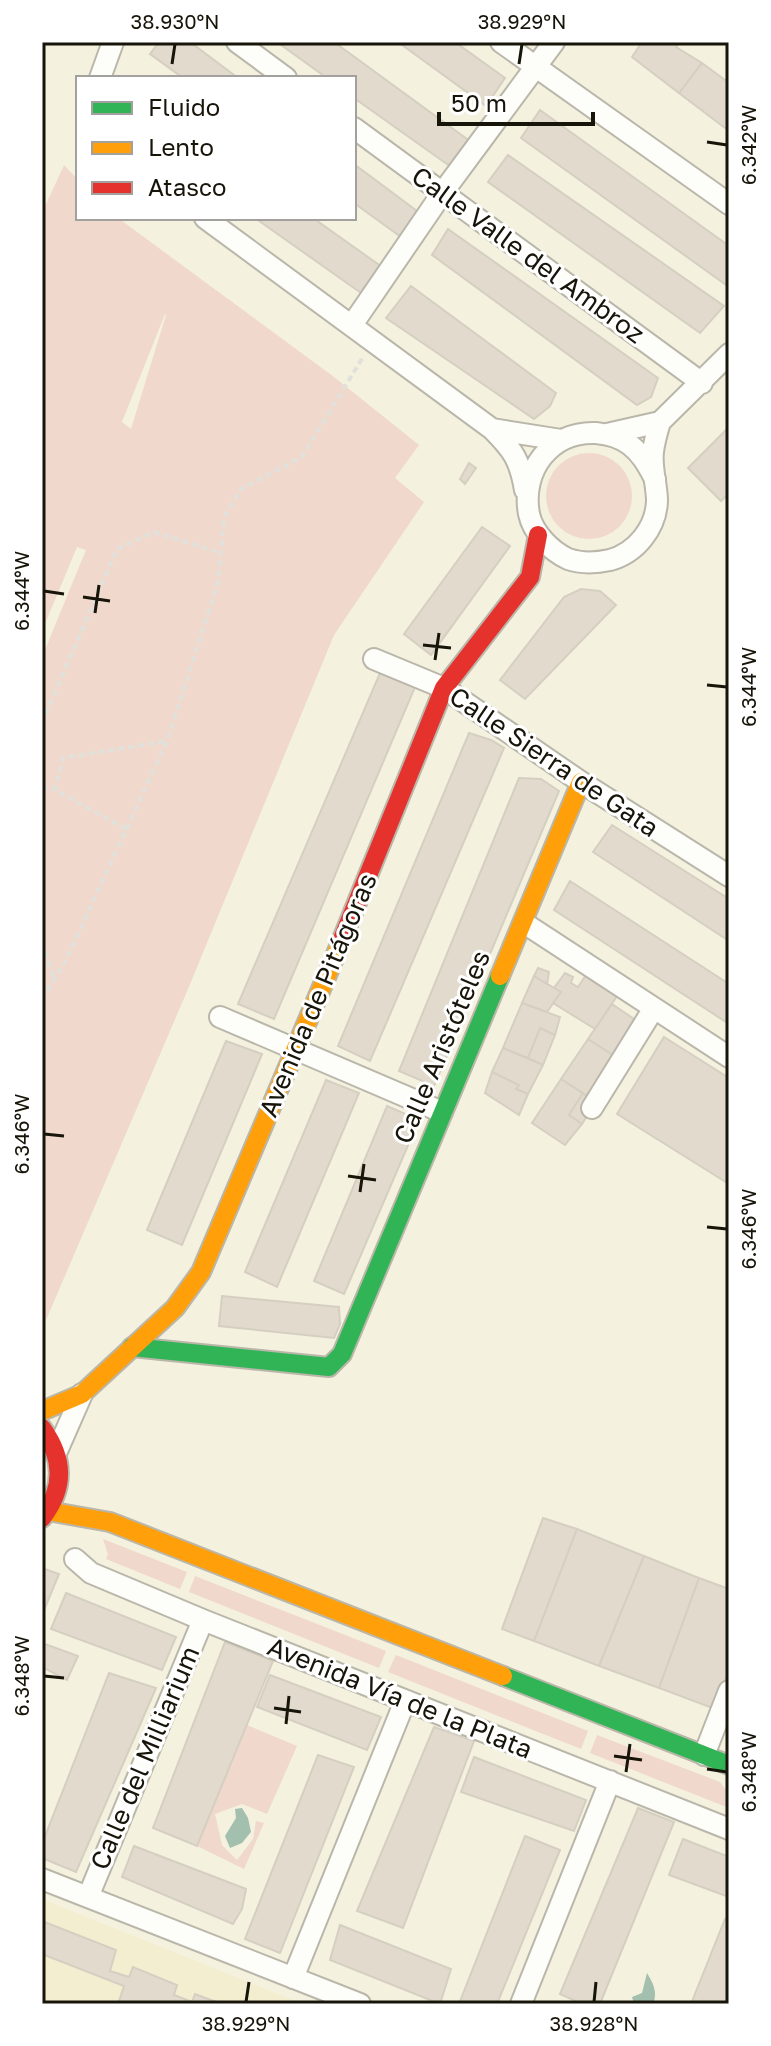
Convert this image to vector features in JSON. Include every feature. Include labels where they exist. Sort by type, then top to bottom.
[{"type":"street","points":[[101,76],[113,42]]},
{"type":"street","points":[[237,42],[283,76]]},
{"type":"street","points":[[501,42],[729,204]]},
{"type":"street","points":[[352,325],[443,192],[554,42]]},
{"type":"street","name":"Calle Valle del Ambroz","points":[[356,129],[702,383]]},
{"type":"street","points":[[208,220],[492,429],[520,462],[530,518],[538,535],[562,556],[597,563],[619,558],[638,545],[651,526],[657,504],[652,454],[660,422]]},
{"type":"street","points":[[527,496],[536,464],[561,440],[582,433],[607,434],[660,422],[729,354]]},
{"type":"street","points":[[492,429],[561,440]]},
{"type":"street","points":[[607,434],[628,443],[645,459],[655,479]]},
{"type":"street","name":"Avenida de Pitágoras","points":[[82,1394],[175,1308],[201,1272],[297,1050],[444,688],[530,577],[538,535]]},
{"type":"street","points":[[530,577],[575,561]]},
{"type":"street","name":"Calle Sierra de Gata","points":[[374,659],[444,688],[581,782],[729,876]]},
{"type":"street","name":"Calle Aristóteles","points":[[132,1347],[329,1367],[344,1350],[581,782]]},
{"type":"street","points":[[524,923],[729,1057]]},
{"type":"street","points":[[592,1108],[654,1008]]},
{"type":"street","points":[[220,1017],[442,1112]]},
{"type":"street","points":[[42,1411],[82,1394]]},
{"type":"street","points":[[57,1451],[82,1394]]},
{"type":"street","points":[[42,1428],[57,1451],[61,1474],[55,1499],[45,1514],[110,1522],[729,1765]]},
{"type":"street","points":[[61,1474],[110,1522]]},
{"type":"street","name":"Avenida Vía de la Plata","points":[[75,1559],[91,1573],[203,1620],[729,1829]]},
{"type":"street","name":"Calle del Milliarium","points":[[88,1897],[203,1620]]},
{"type":"street","points":[[704,1755],[729,1691]]},
{"type":"street","points":[[293,1978],[405,1701]]},
{"type":"street","points":[[521,2004],[610,1781]]},
{"type":"street","points":[[42,1879],[360,2004]]},
{"type":"path","points":[[42,999],[65,962],[167,741],[218,583],[224,517],[241,489],[302,457],[373,340]]},
{"type":"path","points":[[42,723],[117,549],[154,532],[221,553]]},
{"type":"path","points":[[55,790],[63,758],[167,741]]},
{"type":"path","points":[[42,787],[55,790],[126,829]]},
{"type":"path","points":[[42,942],[54,980]]},
{"type":"shaded area","points":[[64,165],[76,178],[76,220],[121,220],[334,377],[419,445],[395,478],[424,502],[334,635],[188,989],[46,1320],[42,1321],[42,657],[86,550],[77,547],[42,631],[42,213]],"holes":[[[165,314],[166,315],[131,429],[122,422]]]},
{"type":"shaded area","points":[[589,453],[605,457],[619,466],[628,480],[632,496],[628,512],[619,526],[605,535],[589,539],[573,535],[559,526],[550,512],[546,496],[550,480],[559,466],[573,457]]},
{"type":"shaded area","points":[[103,1539],[187,1572],[180,1589],[106,1559],[108,1554]]},
{"type":"shaded area","points":[[195,1576],[386,1651],[379,1668],[189,1592]]},
{"type":"shaded area","points":[[396,1655],[588,1731],[581,1749],[388,1672]]},
{"type":"shaded area","points":[[247,1725],[297,1746],[267,1814],[242,1804],[215,1814],[222,1845],[237,1860],[253,1839],[256,1821],[264,1823],[244,1869],[197,1846]]},
{"type":"shaded area","points":[[597,1735],[720,1782],[729,1794],[729,1808],[590,1753]]},
{"type":"shaded area","points":[[242,1808],[251,1832],[242,1843],[230,1848],[225,1836],[236,1818],[235,1809]]},
{"type":"shaded area","points":[[42,1899],[303,2004],[42,2004]]},
{"type":"shaded area","points":[[647,1973],[655,1992],[653,2004],[634,2004],[632,1997],[642,1993]]},
{"type":"building","points":[[159,42],[190,42],[235,76],[180,76],[150,54]]},
{"type":"building","points":[[277,42],[334,42],[471,142],[451,167],[356,99],[356,76],[324,76]]},
{"type":"building","points":[[398,42],[455,42],[505,78],[486,106]]},
{"type":"building","points":[[642,42],[680,42],[676,47],[702,63],[679,93],[632,57]]},
{"type":"building","points":[[702,63],[729,83],[729,131],[679,93]]},
{"type":"building","points":[[540,110],[729,246],[729,287],[521,138]]},
{"type":"building","points":[[508,155],[724,306],[700,333],[488,182]]},
{"type":"building","points":[[356,165],[425,217],[408,242],[356,204]]},
{"type":"building","points":[[258,220],[316,220],[382,267],[361,293]]},
{"type":"building","points":[[448,229],[658,378],[651,397],[637,405],[432,255]]},
{"type":"building","points":[[411,286],[556,393],[550,406],[534,419],[386,318]]},
{"type":"building","points":[[729,427],[729,493],[721,501],[688,468]]},
{"type":"building","points":[[469,463],[476,468],[465,484],[460,479]]},
{"type":"building","points":[[482,527],[510,546],[431,655],[404,634]]},
{"type":"building","points":[[581,589],[600,591],[616,605],[525,699],[500,680],[564,597]]},
{"type":"building","points":[[380,673],[415,687],[274,1019],[238,1004]]},
{"type":"building","points":[[469,733],[504,748],[370,1061],[338,1046]]},
{"type":"building","points":[[519,778],[541,779],[559,791],[434,1086],[399,1071]]},
{"type":"building","points":[[612,825],[729,899],[729,941],[593,852]]},
{"type":"building","points":[[570,881],[729,984],[729,1024],[554,910]]},
{"type":"building","points":[[538,968],[549,972],[547,984],[534,976]]},
{"type":"building","points":[[565,973],[573,977],[571,983],[578,987],[586,975],[617,996],[595,1029],[553,1003],[561,992],[554,988]]},
{"type":"building","points":[[534,976],[561,992],[547,1012],[522,1003]]},
{"type":"building","points":[[522,1003],[560,1017],[555,1035],[540,1028],[528,1058],[503,1048]]},
{"type":"building","points":[[612,1004],[634,1019],[632,1023],[641,1029],[621,1060],[588,1039]]},
{"type":"building","points":[[540,1028],[555,1035],[543,1065],[528,1058]]},
{"type":"building","points":[[664,1037],[729,1078],[729,1184],[617,1114]]},
{"type":"building","points":[[588,1039],[621,1060],[593,1100],[561,1079]]},
{"type":"building","points":[[226,1041],[262,1054],[182,1245],[147,1230]]},
{"type":"building","points":[[503,1048],[543,1065],[528,1094],[516,1089],[519,1085],[492,1072]]},
{"type":"building","points":[[492,1072],[519,1085],[516,1089],[528,1094],[519,1115],[485,1093]]},
{"type":"building","points":[[561,1079],[583,1093],[569,1115],[582,1124],[565,1145],[532,1123]]},
{"type":"building","points":[[326,1080],[359,1093],[277,1287],[245,1272]]},
{"type":"building","points":[[583,1093],[596,1101],[582,1124],[569,1115]]},
{"type":"building","points":[[387,1106],[419,1120],[344,1294],[314,1281]]},
{"type":"building","points":[[222,1296],[339,1307],[340,1324],[334,1338],[219,1326]]},
{"type":"building","points":[[543,1518],[577,1529],[534,1641],[502,1629]]},
{"type":"building","points":[[577,1529],[644,1556],[599,1666],[534,1641]]},
{"type":"building","points":[[644,1556],[699,1578],[659,1688],[599,1666]]},
{"type":"building","points":[[42,1568],[59,1574],[42,1615]]},
{"type":"building","points":[[699,1578],[729,1589],[729,1670],[715,1709],[659,1688]]},
{"type":"building","points":[[66,1593],[176,1637],[162,1670],[51,1629]]},
{"type":"building","points":[[225,1642],[273,1661],[197,1846],[153,1828]]},
{"type":"building","points":[[42,1643],[78,1656],[67,1680],[42,1667]]},
{"type":"building","points":[[109,1673],[156,1688],[76,1872],[42,1858],[42,1844]]},
{"type":"building","points":[[270,1675],[381,1717],[367,1750],[257,1707]]},
{"type":"building","points":[[434,1727],[474,1741],[403,1928],[357,1911]]},
{"type":"building","points":[[318,1755],[354,1767],[280,1953],[245,1939]]},
{"type":"building","points":[[474,1757],[586,1800],[574,1831],[461,1792]]},
{"type":"building","points":[[638,1808],[674,1822],[600,2004],[582,2004],[560,1994]]},
{"type":"building","points":[[525,1836],[560,1850],[497,2004],[459,2004]]},
{"type":"building","points":[[683,1839],[729,1857],[729,1897],[669,1875]]},
{"type":"building","points":[[134,1846],[246,1889],[242,1909],[233,1924],[122,1877]]},
{"type":"building","points":[[725,1919],[729,1920],[729,2004],[691,2004]]},
{"type":"building","points":[[42,1921],[116,1950],[110,1971],[129,1977],[133,1967],[177,1985],[174,1995],[192,2002],[195,1994],[222,2004],[118,2004],[124,1986],[42,1954]]},
{"type":"building","points":[[340,1925],[451,1969],[440,2004],[330,1960]]},
{"type":"traffic: fast","points":[[132,1347],[329,1367],[342,1354],[500,976]]},
{"type":"traffic: fast","points":[[503,1676],[729,1765]]},
{"type":"traffic: slow","points":[[500,976],[581,782]]},
{"type":"traffic: slow","points":[[42,1411],[82,1394],[175,1308],[201,1272],[341,942]]},
{"type":"traffic: slow","points":[[48,1511],[110,1522],[503,1676]]},
{"type":"traffic: jam","points":[[341,942],[444,688],[530,577],[538,535]]},
{"type":"traffic: jam","points":[[42,1428],[55,1450],[59,1473],[55,1496],[42,1518]]}]
